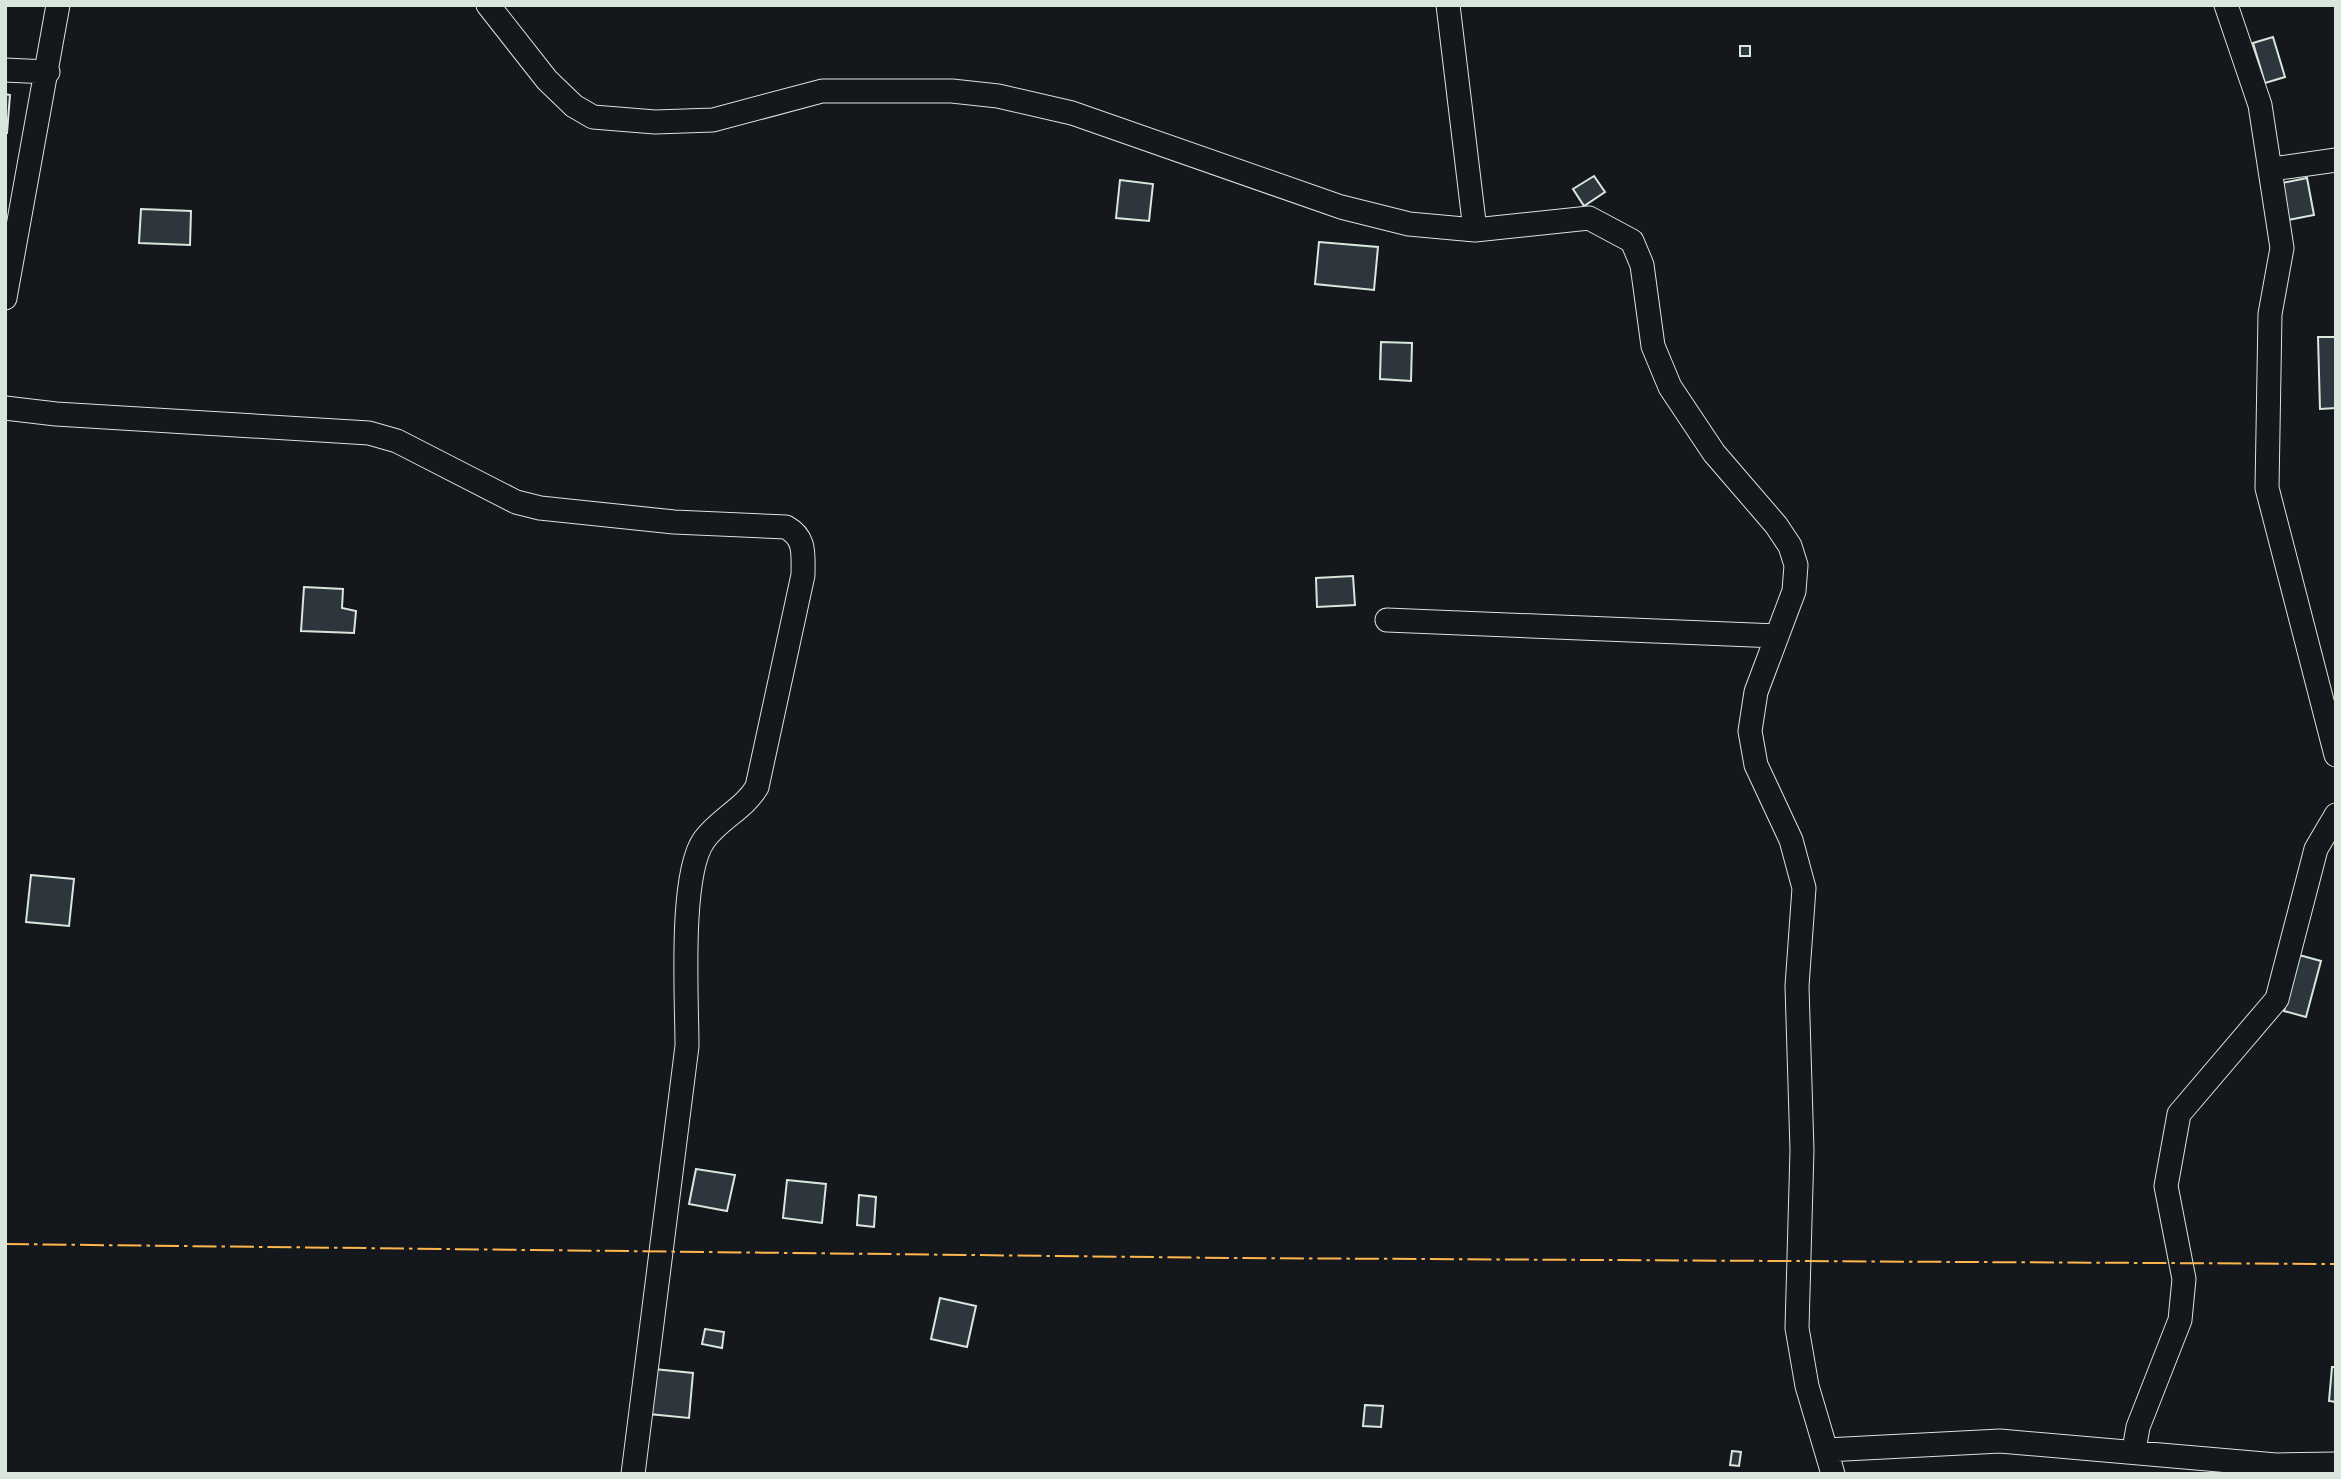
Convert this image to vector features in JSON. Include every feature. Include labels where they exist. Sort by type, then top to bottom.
[{"type":"street","points":[[7,284],[48,72],[58,5]]},
{"type":"street","points":[[488,5],[547,80],[574,106],[593,117],[655,122],[713,120],[822,91],[938,91],[998,96],[1072,113],[1340,207],[1409,224],[1475,230],[1589,218],[1632,241],[1642,265],[1653,346],[1670,387],[1714,453],[1776,525],[1790,546],[1796,565],[1794,590],[1756,692],[1751,731],[1756,765],[1791,840],[1804,888],[1797,986],[1802,1150],[1797,1328],[1807,1386],[1833,1474]]},
{"type":"street","points":[[1448,5],[1475,230]]},
{"type":"street","points":[[2226,5],[2260,105],[2272,169],[2282,248],[2270,314],[2267,488],[2336,755]]},
{"type":"street","points":[[5,70],[48,72]]},
{"type":"street","points":[[2272,169],[2336,160]]},
{"type":"street","points":[[5,408],[56,414],[369,433],[397,441],[516,502],[528,505],[674,522],[786,527],[797,533],[804,547],[803,575],[757,787],[749,801],[703,841],[693,871],[687,975],[687,1046],[633,1474]]},
{"type":"street","points":[[1387,620],[1777,636]]},
{"type":"street","points":[[2134,1450],[2138,1427],[2180,1320],[2184,1279],[2166,1186],[2179,1115],[2277,999],[2316,849],[2336,815]]},
{"type":"street","points":[[1826,1450],[2000,1441],[2134,1450],[2276,1465],[2336,1464]]},
{"type":"building","points":[[2273,37],[2285,77],[2265,83],[2253,43]]},
{"type":"building","points":[[1740,46],[1750,46],[1750,56],[1740,56]]},
{"type":"building","points":[[5,94],[10,95],[7,133],[5,133]]},
{"type":"building","points":[[1594,176],[1605,192],[1584,206],[1573,189]]},
{"type":"building","points":[[2307,178],[2314,215],[2288,220],[2282,183]]},
{"type":"building","points":[[1120,180],[1153,184],[1149,221],[1116,218]]},
{"type":"building","points":[[141,209],[191,211],[190,245],[139,243]]},
{"type":"building","points":[[1319,242],[1378,247],[1374,290],[1315,284]]},
{"type":"building","points":[[2318,337],[2336,337],[2336,408],[2320,409]]},
{"type":"building","points":[[1381,342],[1412,343],[1411,381],[1380,379]]},
{"type":"building","points":[[1353,576],[1355,605],[1317,607],[1316,578]]},
{"type":"building","points":[[304,587],[343,589],[342,608],[356,611],[354,633],[301,631]]},
{"type":"building","points":[[31,875],[74,879],[69,926],[26,922]]},
{"type":"building","points":[[2299,955],[2321,961],[2306,1017],[2284,1011]]},
{"type":"building","points":[[696,1169],[735,1175],[727,1211],[689,1204]]},
{"type":"building","points":[[787,1180],[826,1184],[822,1223],[783,1218]]},
{"type":"building","points":[[859,1195],[876,1197],[874,1227],[857,1225]]},
{"type":"building","points":[[940,1298],[976,1306],[967,1347],[931,1339]]},
{"type":"building","points":[[705,1329],[724,1332],[722,1348],[702,1344]]},
{"type":"building","points":[[2332,1367],[2336,1367],[2336,1402],[2329,1401]]},
{"type":"building","points":[[654,1369],[693,1373],[689,1418],[649,1414]]},
{"type":"building","points":[[1365,1405],[1383,1406],[1381,1427],[1363,1426]]},
{"type":"building","points":[[1732,1451],[1741,1452],[1739,1466],[1730,1465]]},
{"type":"power","points":[[5,1244],[1232,1258],[2336,1264]]}]
